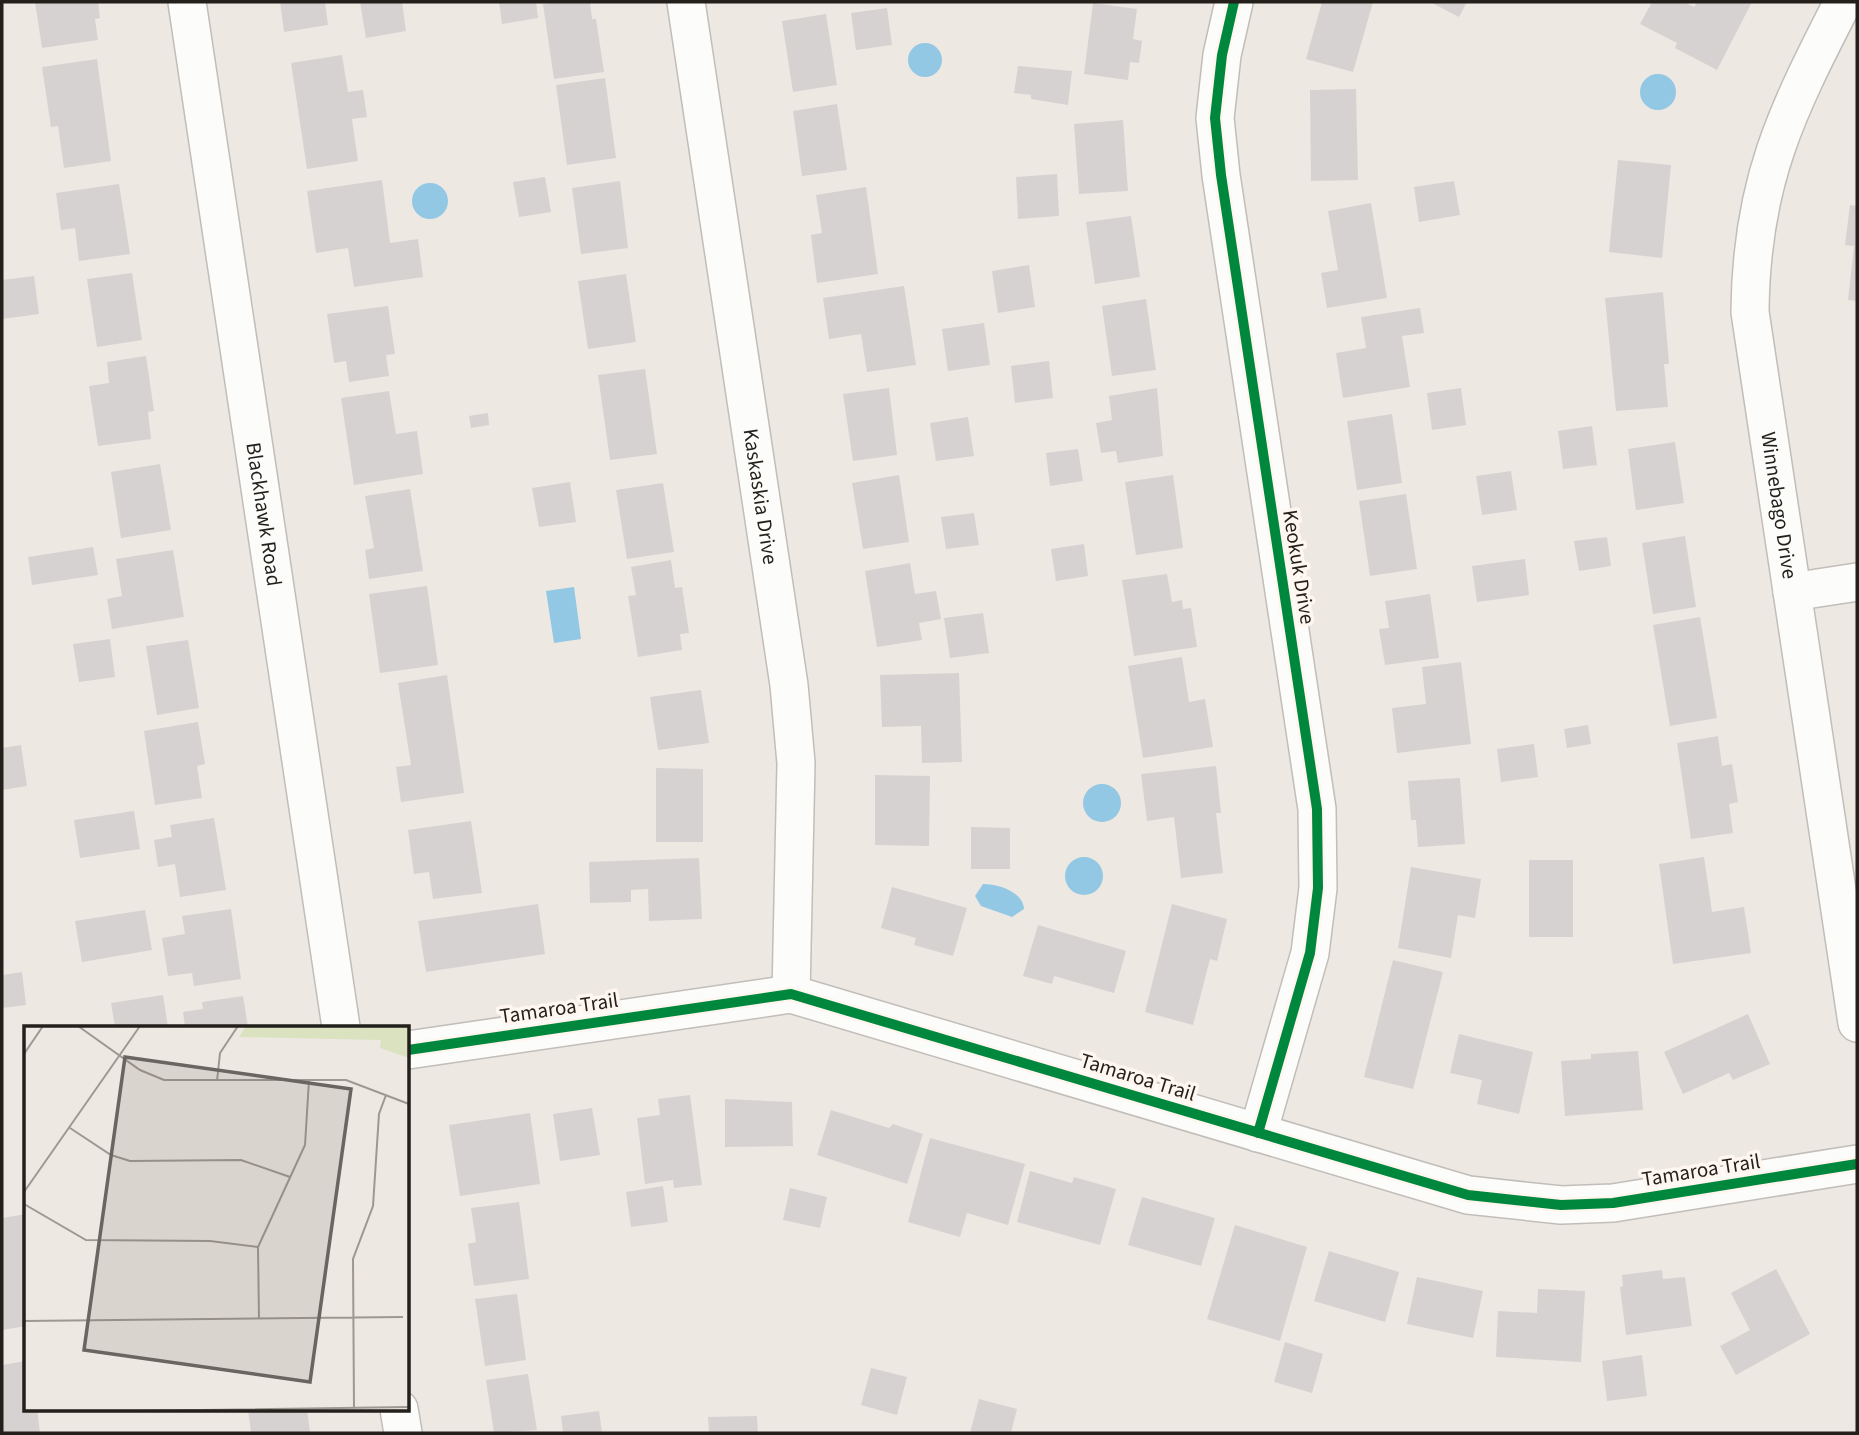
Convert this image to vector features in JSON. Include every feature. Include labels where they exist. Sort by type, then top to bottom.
[{"type":"street","name":"Blackhawk Road","points":[[187,2],[341,1026]]},
{"type":"street","name":"Kaskaskia Drive","points":[[686,2],[789,685],[796,763],[791,994]]},
{"type":"street","name":"Keokuk Drive","points":[[1234,2],[1222,55],[1215,118],[1221,175],[1317,810],[1318,888],[1310,953],[1258,1133]]},
{"type":"street","name":"Winnebago Drive","points":[[1843,2],[1794,99],[1774,146],[1760,200],[1750,263],[1750,312],[1757,375],[1857,1023]]},
{"type":"street","points":[[1792,592],[1857,582]]},
{"type":"street","name":"Tamaroa Trail","points":[[410,1050],[791,994],[1468,1195],[1561,1205],[1613,1203],[1857,1164]]},
{"type":"street","points":[[399,1410],[403,1433]]},
{"type":"water","points":[[925,43],[937,48],[942,60],[937,72],[925,77],[913,72],[908,60],[913,48]]},
{"type":"water","points":[[1658,74],[1671,79],[1676,92],[1671,105],[1658,110],[1645,105],[1640,92],[1645,79]]},
{"type":"water","points":[[430,183],[442,189],[448,201],[442,213],[430,219],[418,213],[412,201],[418,189]]},
{"type":"water","points":[[574,587],[581,639],[554,643],[546,591]]},
{"type":"water","points":[[1102,784],[1115,790],[1121,803],[1115,816],[1102,822],[1089,816],[1083,803],[1089,790]]},
{"type":"water","points":[[1084,857],[1097,863],[1103,876],[1097,889],[1084,895],[1071,889],[1065,876],[1071,863]]},
{"type":"water","points":[[983,884],[1009,890],[1023,903],[1024,909],[1012,917],[981,906],[975,896]]},
{"type":"building","points":[[35,2],[98,2],[100,18],[95,19],[98,40],[42,48]]},
{"type":"building","points":[[280,2],[325,2],[328,25],[284,32]]},
{"type":"building","points":[[360,2],[402,2],[406,31],[366,38]]},
{"type":"building","points":[[499,2],[536,2],[538,18],[502,24]]},
{"type":"building","points":[[590,2],[592,19],[596,19],[604,72],[554,79],[543,4]]},
{"type":"building","points":[[1322,2],[1373,2],[1353,72],[1306,59]]},
{"type":"building","points":[[1430,2],[1467,2],[1459,17]]},
{"type":"building","points":[[1652,2],[1684,2],[1694,7],[1697,2],[1752,2],[1717,70],[1675,48],[1677,43],[1640,24]]},
{"type":"building","points":[[1093,3],[1137,9],[1133,39],[1142,41],[1139,63],[1130,62],[1128,80],[1084,74]]},
{"type":"building","points":[[887,8],[892,45],[856,50],[851,13]]},
{"type":"building","points":[[826,14],[837,85],[793,92],[782,21]]},
{"type":"building","points":[[342,55],[348,92],[363,90],[367,117],[352,119],[358,161],[307,169],[291,63]]},
{"type":"building","points":[[97,59],[111,161],[64,168],[58,126],[51,127],[42,67]]},
{"type":"building","points":[[1018,66],[1072,71],[1068,105],[1031,99],[1031,95],[1014,93]]},
{"type":"building","points":[[605,78],[616,158],[567,165],[556,85]]},
{"type":"building","points":[[1356,89],[1358,180],[1311,181],[1310,90]]},
{"type":"building","points":[[837,104],[847,170],[802,176],[793,111]]},
{"type":"building","points":[[1123,120],[1128,191],[1079,194],[1074,124]]},
{"type":"building","points":[[1618,160],[1671,165],[1662,258],[1609,252]]},
{"type":"building","points":[[1057,174],[1059,216],[1018,219],[1016,177]]},
{"type":"building","points":[[545,177],[551,212],[519,217],[513,182]]},
{"type":"building","points":[[382,180],[390,243],[418,239],[423,277],[354,287],[348,248],[316,253],[307,191]]},
{"type":"building","points":[[620,181],[628,248],[581,254],[572,188]]},
{"type":"building","points":[[1454,181],[1460,215],[1419,222],[1414,187]]},
{"type":"building","points":[[119,184],[130,254],[79,261],[75,228],[61,230],[56,193]]},
{"type":"building","points":[[866,187],[878,274],[817,283],[811,235],[822,233],[816,195]]},
{"type":"building","points":[[1371,203],[1387,298],[1327,308],[1321,273],[1338,270],[1328,211]]},
{"type":"building","points":[[1850,205],[1857,206],[1857,301],[1848,300],[1854,246],[1845,245]]},
{"type":"building","points":[[1131,216],[1140,277],[1095,284],[1086,222]]},
{"type":"building","points":[[1029,265],[1035,307],[998,313],[992,271]]},
{"type":"building","points":[[132,273],[142,340],[97,347],[87,279]]},
{"type":"building","points":[[626,274],[636,342],[588,349],[578,281]]},
{"type":"building","points":[[34,276],[39,314],[2,319],[2,280]]},
{"type":"building","points":[[904,286],[916,365],[867,372],[861,334],[829,339],[823,298]]},
{"type":"building","points":[[1663,292],[1669,364],[1664,364],[1668,407],[1616,411],[1605,298]]},
{"type":"building","points":[[1146,299],[1156,370],[1112,376],[1102,306]]},
{"type":"building","points":[[388,306],[395,354],[386,355],[389,376],[349,382],[346,361],[334,363],[327,314]]},
{"type":"building","points":[[1420,308],[1424,333],[1402,336],[1410,387],[1343,398],[1336,353],[1366,348],[1361,317]]},
{"type":"building","points":[[984,323],[990,365],[948,371],[942,329]]},
{"type":"building","points":[[146,356],[154,411],[148,412],[151,439],[98,446],[89,386],[109,383],[107,362]]},
{"type":"building","points":[[1049,361],[1053,398],[1015,403],[1011,366]]},
{"type":"building","points":[[645,369],[657,454],[610,460],[598,375]]},
{"type":"building","points":[[889,388],[897,455],[853,461],[843,394]]},
{"type":"building","points":[[1157,388],[1163,456],[1118,463],[1116,451],[1101,453],[1096,423],[1112,420],[1109,396]]},
{"type":"building","points":[[1461,388],[1466,425],[1432,430],[1427,393]]},
{"type":"building","points":[[389,391],[396,434],[417,431],[423,474],[354,485],[341,398]]},
{"type":"building","points":[[488,413],[489,425],[471,428],[469,416]]},
{"type":"building","points":[[1392,414],[1402,483],[1357,490],[1347,421]]},
{"type":"building","points":[[968,417],[974,456],[936,461],[930,423]]},
{"type":"building","points":[[1592,426],[1597,465],[1563,469],[1558,431]]},
{"type":"building","points":[[1675,442],[1684,503],[1636,510],[1628,449]]},
{"type":"building","points":[[1078,449],[1083,481],[1050,486],[1046,453]]},
{"type":"building","points":[[160,464],[171,530],[121,538],[111,472]]},
{"type":"building","points":[[1511,471],[1517,510],[1482,515],[1476,476]]},
{"type":"building","points":[[899,475],[909,542],[863,549],[852,483]]},
{"type":"building","points":[[1173,475],[1183,548],[1136,555],[1125,482]]},
{"type":"building","points":[[570,482],[576,522],[539,527],[532,488]]},
{"type":"building","points":[[663,483],[674,552],[627,559],[616,490]]},
{"type":"building","points":[[410,489],[423,571],[369,579],[365,550],[374,548],[365,496]]},
{"type":"building","points":[[1406,494],[1417,569],[1370,576],[1359,501]]},
{"type":"building","points":[[974,513],[979,545],[946,549],[941,517]]},
{"type":"building","points":[[1685,536],[1696,607],[1653,614],[1642,543]]},
{"type":"building","points":[[1607,537],[1611,566],[1579,571],[1574,541]]},
{"type":"building","points":[[1084,544],[1088,576],[1056,581],[1051,549]]},
{"type":"building","points":[[93,547],[98,575],[32,585],[28,557]]},
{"type":"building","points":[[173,550],[184,617],[112,629],[107,599],[122,596],[116,559]]},
{"type":"building","points":[[1525,559],[1529,595],[1477,602],[1472,566]]},
{"type":"building","points":[[671,560],[675,588],[682,587],[689,633],[680,634],[682,650],[638,657],[628,596],[636,595],[631,567]]},
{"type":"building","points":[[910,563],[915,594],[936,591],[941,619],[919,623],[922,640],[877,647],[865,571]]},
{"type":"building","points":[[1167,574],[1172,602],[1182,600],[1183,609],[1191,608],[1197,647],[1134,656],[1122,580]]},
{"type":"building","points":[[427,586],[438,665],[380,673],[369,594]]},
{"type":"building","points":[[1430,594],[1439,658],[1385,665],[1379,629],[1389,628],[1385,601]]},
{"type":"building","points":[[983,613],[989,653],[950,658],[944,618]]},
{"type":"building","points":[[1700,617],[1717,718],[1670,726],[1653,625]]},
{"type":"building","points":[[110,639],[115,677],[79,682],[73,644]]},
{"type":"building","points":[[188,640],[199,708],[157,715],[146,646]]},
{"type":"building","points":[[1182,657],[1189,702],[1205,699],[1213,747],[1143,758],[1128,666]]},
{"type":"building","points":[[1461,662],[1471,744],[1397,753],[1392,708],[1426,704],[1422,667]]},
{"type":"building","points":[[959,673],[962,762],[922,763],[921,726],[882,727],[880,675]]},
{"type":"building","points":[[447,675],[464,793],[401,802],[396,767],[411,765],[398,683]]},
{"type":"building","points":[[701,690],[709,743],[658,750],[650,697]]},
{"type":"building","points":[[198,722],[205,764],[197,766],[202,798],[155,805],[144,731]]},
{"type":"building","points":[[1588,725],[1591,744],[1567,748],[1564,729]]},
{"type":"building","points":[[1718,736],[1722,766],[1732,764],[1738,802],[1729,804],[1733,833],[1691,839],[1677,743]]},
{"type":"building","points":[[1534,744],[1538,777],[1501,782],[1497,749]]},
{"type":"building","points":[[21,745],[27,786],[2,790],[2,748]]},
{"type":"building","points":[[1216,766],[1221,813],[1216,813],[1223,873],[1181,878],[1174,817],[1147,821],[1141,774]]},
{"type":"building","points":[[656,768],[703,769],[703,842],[656,842]]},
{"type":"building","points":[[875,775],[930,776],[929,846],[875,845]]},
{"type":"building","points":[[1460,778],[1465,844],[1418,847],[1416,820],[1411,820],[1408,781]]},
{"type":"building","points":[[134,811],[140,849],[80,858],[74,820]]},
{"type":"building","points":[[214,818],[226,890],[180,897],[175,864],[158,867],[154,840],[172,837],[170,825]]},
{"type":"building","points":[[471,821],[482,893],[433,899],[429,872],[414,874],[408,830]]},
{"type":"building","points":[[971,827],[1010,828],[1010,869],[971,869]]},
{"type":"building","points":[[1704,857],[1712,912],[1744,907],[1751,953],[1673,964],[1659,864]]},
{"type":"building","points":[[699,858],[702,919],[649,921],[648,889],[631,890],[631,902],[590,903],[589,862]]},
{"type":"building","points":[[1529,860],[1573,860],[1573,937],[1529,937]]},
{"type":"building","points":[[1411,867],[1481,879],[1475,918],[1458,915],[1451,958],[1398,948]]},
{"type":"building","points":[[892,887],[967,908],[953,956],[914,945],[916,938],[881,928]]},
{"type":"building","points":[[538,904],[545,954],[426,972],[418,921]]},
{"type":"building","points":[[1172,904],[1227,919],[1217,961],[1210,959],[1193,1025],[1145,1012]]},
{"type":"building","points":[[231,909],[241,979],[194,986],[192,973],[168,976],[162,938],[185,934],[182,916]]},
{"type":"building","points":[[145,910],[152,950],[82,962],[75,921]]},
{"type":"building","points":[[1038,925],[1126,951],[1114,993],[1054,976],[1052,984],[1023,976]]},
{"type":"building","points":[[1393,960],[1443,972],[1413,1089],[1364,1077]]},
{"type":"building","points":[[22,972],[26,1005],[2,1008],[2,975]]},
{"type":"building","points":[[163,995],[168,1026],[115,1026],[111,1003]]},
{"type":"building","points":[[243,996],[248,1026],[185,1026],[183,1012],[203,1009],[202,1002]]},
{"type":"building","points":[[1748,1014],[1770,1064],[1733,1080],[1729,1073],[1683,1094],[1664,1052]]},
{"type":"building","points":[[1459,1034],[1533,1052],[1519,1114],[1477,1104],[1482,1080],[1450,1073]]},
{"type":"building","points":[[1638,1051],[1643,1110],[1565,1116],[1561,1061],[1591,1059],[1591,1054]]},
{"type":"building","points":[[690,1095],[702,1185],[674,1188],[673,1180],[645,1184],[637,1118],[660,1115],[658,1099]]},
{"type":"building","points":[[725,1099],[792,1102],[793,1146],[725,1147]]},
{"type":"building","points":[[592,1108],[600,1155],[560,1161],[553,1114]]},
{"type":"building","points":[[831,1110],[889,1128],[893,1124],[923,1134],[907,1184],[817,1155]]},
{"type":"building","points":[[530,1113],[540,1184],[460,1196],[449,1125]]},
{"type":"building","points":[[930,1138],[1025,1164],[1008,1225],[967,1213],[960,1237],[908,1222]]},
{"type":"building","points":[[1030,1171],[1072,1183],[1074,1177],[1116,1189],[1100,1245],[1017,1222]]},
{"type":"building","points":[[663,1186],[668,1222],[631,1227],[626,1192]]},
{"type":"building","points":[[790,1188],[827,1197],[820,1228],[783,1220]]},
{"type":"building","points":[[1142,1197],[1215,1218],[1201,1266],[1128,1245]]},
{"type":"building","points":[[519,1202],[529,1279],[474,1286],[468,1244],[476,1242],[471,1208]]},
{"type":"building","points":[[24,1214],[24,1326],[2,1330],[2,1218]]},
{"type":"building","points":[[1235,1225],[1307,1247],[1280,1341],[1207,1319]]},
{"type":"building","points":[[1329,1251],[1399,1272],[1385,1322],[1314,1301]]},
{"type":"building","points":[[1776,1269],[1810,1334],[1736,1375],[1720,1346],[1750,1330],[1731,1293]]},
{"type":"building","points":[[1662,1270],[1663,1279],[1685,1277],[1692,1326],[1626,1335],[1620,1287],[1623,1286],[1622,1275]]},
{"type":"building","points":[[1417,1277],[1483,1291],[1473,1338],[1407,1324]]},
{"type":"building","points":[[1538,1289],[1585,1291],[1581,1362],[1496,1357],[1498,1311],[1537,1313]]},
{"type":"building","points":[[517,1294],[526,1360],[485,1366],[475,1299]]},
{"type":"building","points":[[1285,1342],[1323,1354],[1312,1393],[1274,1382]]},
{"type":"building","points":[[1642,1355],[1647,1396],[1607,1401],[1602,1361]]},
{"type":"building","points":[[24,1361],[24,1410],[37,1410],[40,1433],[2,1433],[2,1365]]},
{"type":"building","points":[[871,1368],[907,1377],[897,1415],[861,1405]]},
{"type":"building","points":[[528,1374],[537,1430],[494,1433],[486,1380]]},
{"type":"building","points":[[979,1399],[1017,1409],[1011,1433],[970,1433]]},
{"type":"building","points":[[248,1410],[307,1410],[310,1432],[251,1433]]},
{"type":"building","points":[[599,1411],[602,1433],[563,1433],[561,1416]]},
{"type":"building","points":[[757,1416],[758,1433],[709,1433],[708,1417]]},
{"type":"cycle path","points":[[1234,2],[1222,55],[1215,118],[1221,175],[1317,809],[1318,888],[1310,953],[1258,1133]]},
{"type":"cycle path","points":[[410,1050],[791,994],[1468,1195],[1561,1205],[1613,1203],[1857,1164]]}]
